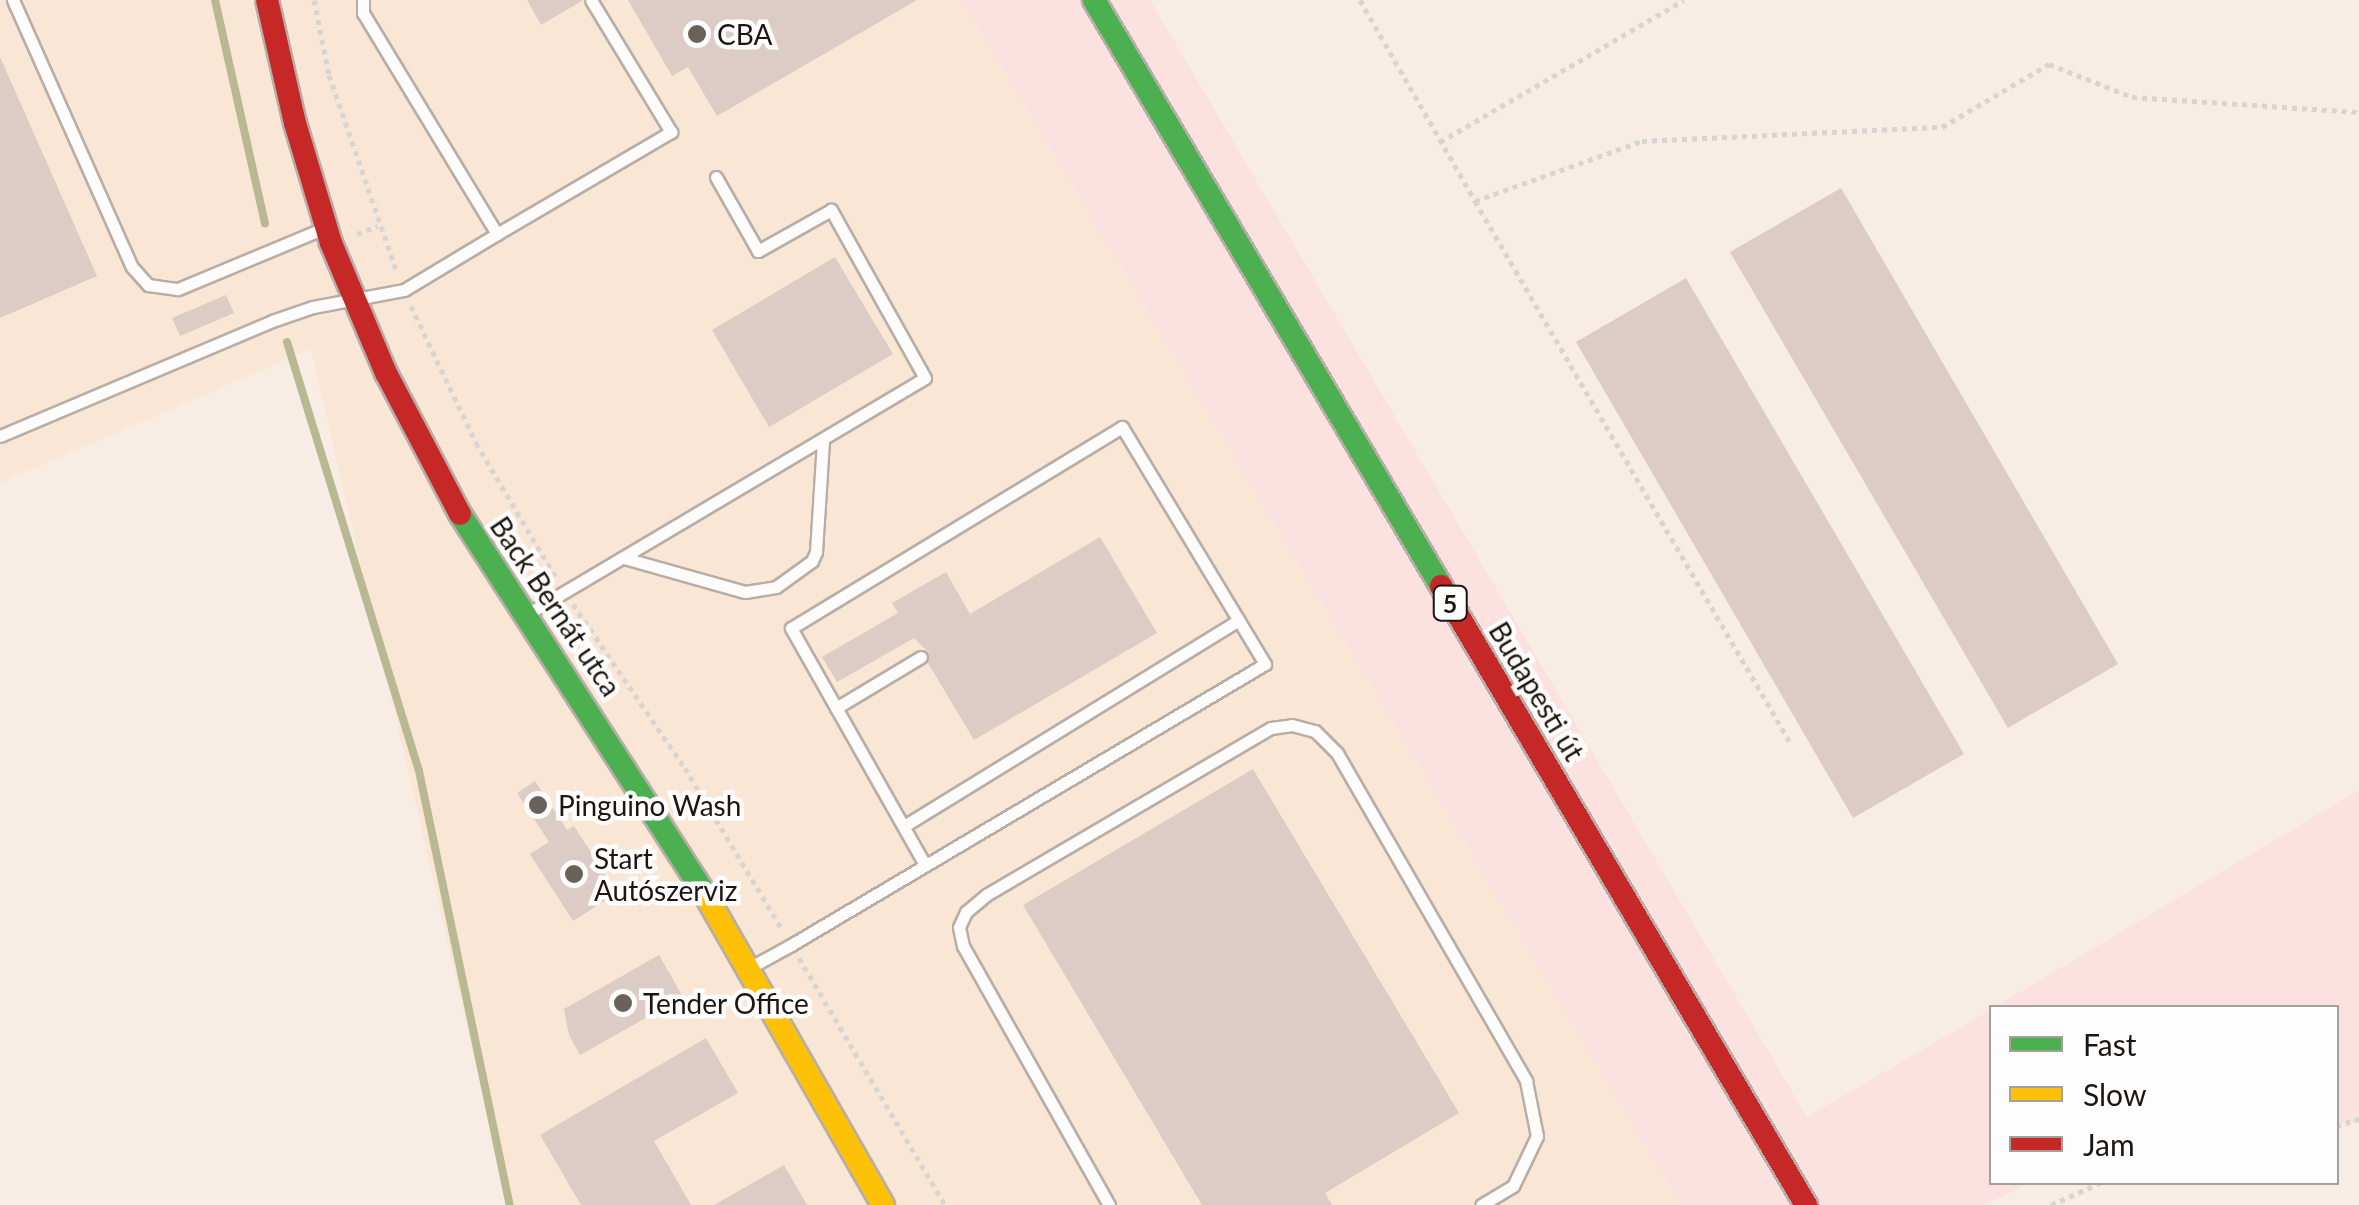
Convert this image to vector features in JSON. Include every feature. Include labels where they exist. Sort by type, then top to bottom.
[{"type":"main road","name":"Back Bernát utca","points":[[267,0],[295,123],[326,227],[352,298],[422,445],[470,532],[636,780],[883,1205]]},
{"type":"main road","name":"Budapesti út","points":[[1094,0],[1806,1205]]},
{"type":"lane","points":[[13,0],[132,267],[148,285],[178,288],[326,227]]},
{"type":"lane","points":[[363,0],[363,13],[496,234]]},
{"type":"lane","points":[[0,436],[272,321],[352,298],[404,290],[671,132],[591,0]]},
{"type":"lane","points":[[525,616],[925,378],[830,210],[758,251],[716,177]]},
{"type":"lane","points":[[747,970],[792,945],[1264,664],[1122,427],[791,628],[925,865]]},
{"type":"lane","points":[[624,558],[746,592],[776,587],[812,561],[816,552],[823,440]]},
{"type":"lane","points":[[904,826],[1239,620]]},
{"type":"lane","points":[[836,708],[921,656]]},
{"type":"lane","points":[[1108,1205],[963,946],[959,927],[966,912],[986,895],[1271,728],[1292,726],[1315,731],[1337,753],[1526,1081],[1537,1136],[1512,1186],[1481,1205]]},
{"type":"path","points":[[314,0],[329,76],[404,290],[476,443],[565,592],[685,768],[945,1205]]},
{"type":"path","points":[[1360,0],[1791,744]]},
{"type":"path","points":[[1440,142],[1684,0]]},
{"type":"path","points":[[1476,201],[1642,140],[1942,127],[2049,64],[2132,98],[2359,112]]},
{"type":"path","points":[[2052,1205],[2095,1185]]},
{"type":"shaded area","points":[[0,0],[961,0],[1681,1205],[508,1205],[311,349],[0,483]]},
{"type":"shaded area","points":[[961,0],[1150,0],[1807,1117],[1989,1011],[1989,1185],[2025,1185],[1984,1205],[1681,1205]]},
{"type":"shaded area","points":[[2359,790],[2359,1123],[2339,1123],[2339,1005],[1998,1005]]},
{"type":"building","points":[[527,0],[582,0],[582,1],[541,25]]},
{"type":"building","points":[[628,0],[917,0],[717,116],[688,67],[672,76]]},
{"type":"building","points":[[0,57],[97,276],[0,318]]},
{"type":"building","points":[[1841,188],[2118,664],[2008,728],[1730,252]]},
{"type":"building","points":[[835,257],[893,354],[769,427],[712,330]]},
{"type":"building","points":[[1686,278],[1964,754],[1853,818],[1576,342]]},
{"type":"building","points":[[226,295],[234,313],[180,336],[172,318]]},
{"type":"building","points":[[1100,537],[1157,633],[974,740],[928,663],[929,653],[914,638],[837,682],[822,657],[898,613],[892,603],[946,572],[970,614]]},
{"type":"building","points":[[1253,769],[1459,1113],[1325,1193],[1332,1205],[1202,1205],[1023,905]]},
{"type":"building","name":"Start Autószerviz","points":[[535,781],[567,830],[574,826],[617,893],[573,921],[530,854],[549,842],[517,793]]},
{"type":"building","name":"Tender Office","points":[[659,955],[683,997],[580,1055],[569,1035],[564,1009]]},
{"type":"building","points":[[706,1038],[738,1093],[654,1141],[691,1205],[581,1205],[540,1135]]},
{"type":"building","points":[[784,1165],[807,1205],[714,1205]]},
{"type":"waterway","points":[[215,0],[265,223]]},
{"type":"waterway","points":[[287,342],[419,771],[510,1205]]},
{"type":"traffic: fast","points":[[1094,0],[1441,586]]},
{"type":"traffic: fast","points":[[460,514],[706,896]]},
{"type":"traffic: slow","points":[[706,896],[883,1205]]},
{"type":"traffic: jam","points":[[267,0],[295,123],[331,243],[386,373],[460,514]]},
{"type":"traffic: jam","points":[[1441,586],[1806,1205]]},
{"type":"place","name":"CBA","points":[[697,34]]},
{"type":"place","name":"Pinguino Wash","points":[[538,805]]},
{"type":"place","name":"Start Autószerviz","points":[[574,874]]},
{"type":"place","name":"Tender Office","points":[[623,1003]]}]
